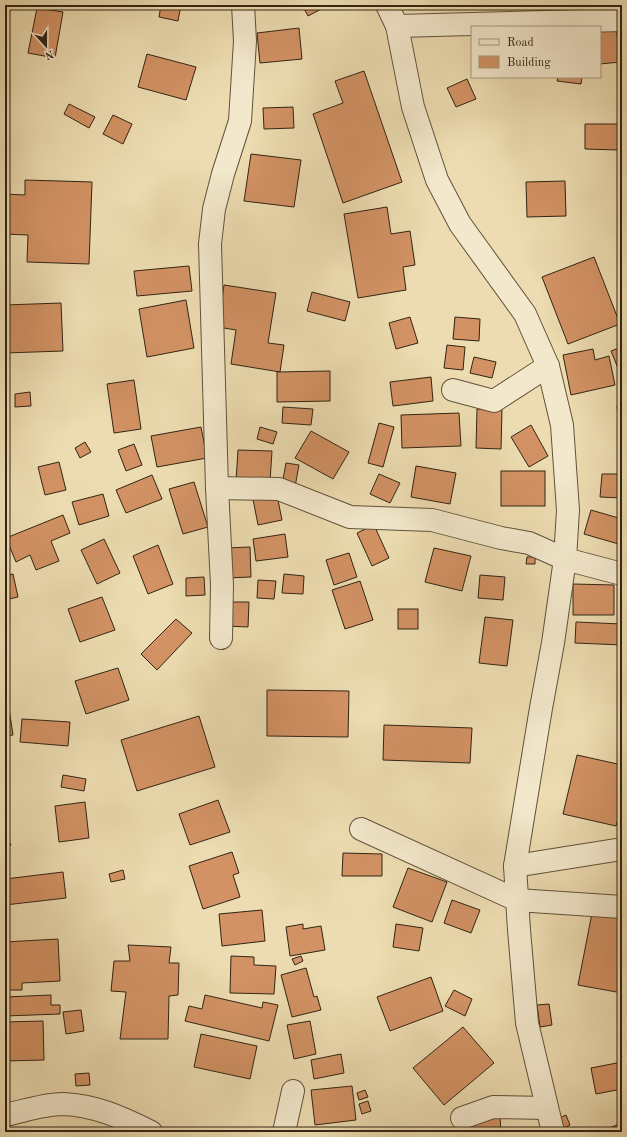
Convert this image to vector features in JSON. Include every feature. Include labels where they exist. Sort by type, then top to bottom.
[{"type":"street","points":[[221,638],[222,585],[217,488],[210,244],[214,209],[223,174],[240,121],[244,41],[243,5]]},
{"type":"street","points":[[387,5],[397,26],[413,107],[437,180],[460,224],[525,314],[548,366],[562,425],[568,510],[565,559],[553,643],[515,866],[527,1023],[553,1132]]},
{"type":"street","points":[[397,26],[622,20]]},
{"type":"street","points":[[454,390],[494,401],[548,366]]},
{"type":"street","points":[[217,488],[280,489],[350,517],[432,520],[529,544],[565,559],[622,574]]},
{"type":"street","points":[[361,829],[517,900],[622,907]]},
{"type":"street","points":[[515,866],[622,849]]},
{"type":"street","points":[[284,1132],[293,1090]]},
{"type":"street","points":[[5,1115],[40,1107],[62,1104],[95,1108],[125,1119],[151,1132]]},
{"type":"street","points":[[462,1118],[493,1107],[547,1108]]},
{"type":"building","points":[[161,5],[181,5],[178,21],[159,17]]},
{"type":"building","points":[[302,5],[329,5],[308,16]]},
{"type":"building","points":[[37,8],[63,12],[55,58],[28,53]]},
{"type":"building","points":[[616,24],[620,62],[601,64],[601,27]]},
{"type":"building","points":[[299,28],[302,59],[260,63],[257,33]]},
{"type":"building","points":[[147,54],[196,67],[186,100],[138,87]]},
{"type":"building","points":[[364,71],[402,182],[343,203],[313,114],[343,103],[335,81]]},
{"type":"building","points":[[558,78],[582,78],[581,84],[557,81]]},
{"type":"building","points":[[467,79],[476,99],[456,107],[447,88]]},
{"type":"building","points":[[69,104],[95,117],[89,128],[64,114]]},
{"type":"building","points":[[293,107],[294,128],[264,129],[263,108]]},
{"type":"building","points":[[113,115],[132,124],[123,144],[103,134]]},
{"type":"building","points":[[585,124],[619,124],[618,150],[585,149]]},
{"type":"building","points":[[251,154],[301,160],[294,207],[244,201]]},
{"type":"building","points":[[25,180],[92,182],[89,264],[27,262],[28,235],[5,234],[5,194],[25,195]]},
{"type":"building","points":[[565,181],[566,216],[527,217],[526,182]]},
{"type":"building","points":[[387,207],[391,234],[410,231],[415,265],[403,267],[406,290],[358,298],[344,214]]},
{"type":"building","points":[[594,257],[620,324],[568,344],[542,277]]},
{"type":"building","points":[[189,266],[192,291],[137,296],[134,271]]},
{"type":"building","points":[[224,285],[276,293],[268,343],[284,345],[280,372],[231,364],[236,330],[218,327]]},
{"type":"building","points":[[312,292],[350,302],[345,321],[307,311]]},
{"type":"building","points":[[186,300],[194,348],[147,357],[139,309]]},
{"type":"building","points":[[61,303],[63,351],[5,353],[5,305]]},
{"type":"building","points":[[410,317],[418,343],[396,349],[389,323]]},
{"type":"building","points":[[455,317],[480,319],[479,341],[453,339]]},
{"type":"building","points":[[447,345],[465,347],[463,370],[444,368]]},
{"type":"building","points":[[622,347],[622,378],[611,351]]},
{"type":"building","points":[[593,349],[595,360],[609,356],[615,385],[571,395],[563,355]]},
{"type":"building","points":[[474,357],[496,362],[492,378],[470,373]]},
{"type":"building","points":[[330,371],[330,401],[277,402],[277,372]]},
{"type":"building","points":[[431,377],[433,401],[393,406],[390,382]]},
{"type":"building","points":[[134,380],[141,429],[114,433],[107,384]]},
{"type":"building","points":[[30,392],[31,406],[15,407],[15,394]]},
{"type":"building","points":[[622,405],[622,434],[620,434],[617,406]]},
{"type":"building","points":[[283,407],[313,409],[311,425],[282,423]]},
{"type":"building","points":[[477,409],[502,409],[501,449],[476,448]]},
{"type":"building","points":[[459,413],[461,446],[402,448],[401,415]]},
{"type":"building","points":[[379,423],[394,427],[383,467],[368,463]]},
{"type":"building","points":[[531,425],[548,456],[529,467],[511,437]]},
{"type":"building","points":[[201,427],[207,458],[157,467],[151,436]]},
{"type":"building","points":[[260,427],[277,432],[273,444],[257,439]]},
{"type":"building","points":[[311,431],[349,452],[333,479],[295,458]]},
{"type":"building","points":[[85,442],[91,452],[80,458],[75,448]]},
{"type":"building","points":[[134,444],[142,465],[126,471],[118,450]]},
{"type":"building","points":[[238,450],[272,451],[270,482],[236,481]]},
{"type":"building","points":[[59,462],[66,490],[45,495],[38,467]]},
{"type":"building","points":[[286,463],[299,465],[295,487],[282,485]]},
{"type":"building","points":[[416,466],[456,473],[450,504],[411,497]]},
{"type":"building","points":[[501,471],[545,471],[545,506],[501,506]]},
{"type":"building","points":[[379,474],[400,483],[390,503],[370,494]]},
{"type":"building","points":[[602,474],[622,474],[622,498],[600,497]]},
{"type":"building","points":[[152,475],[162,499],[126,513],[116,490]]},
{"type":"building","points":[[194,482],[208,527],[183,534],[169,489]]},
{"type":"building","points":[[103,494],[109,516],[79,525],[72,502]]},
{"type":"building","points":[[277,495],[282,520],[258,525],[253,499]]},
{"type":"building","points":[[591,510],[622,519],[622,545],[584,534]]},
{"type":"building","points":[[63,515],[70,533],[51,541],[59,561],[36,570],[30,555],[16,562],[6,538]]},
{"type":"building","points":[[374,525],[389,558],[372,566],[357,533]]},
{"type":"building","points":[[285,534],[288,557],[256,561],[253,539]]},
{"type":"building","points":[[104,539],[120,573],[97,584],[81,550]]},
{"type":"building","points":[[158,545],[173,584],[148,594],[133,556]]},
{"type":"building","points":[[250,547],[251,577],[227,578],[226,548]]},
{"type":"building","points":[[434,548],[471,556],[462,591],[425,582]]},
{"type":"building","points":[[349,553],[357,577],[334,585],[326,560]]},
{"type":"building","points":[[527,557],[535,557],[535,564],[526,564]]},
{"type":"building","points":[[13,574],[18,597],[5,600],[5,576]]},
{"type":"building","points":[[284,574],[304,576],[303,594],[282,593]]},
{"type":"building","points":[[480,575],[505,577],[503,600],[478,598]]},
{"type":"building","points":[[204,577],[205,595],[186,596],[186,578]]},
{"type":"building","points":[[258,580],[276,581],[274,599],[257,598]]},
{"type":"building","points":[[360,581],[373,620],[345,629],[332,590]]},
{"type":"building","points":[[573,584],[614,585],[614,615],[573,615]]},
{"type":"building","points":[[102,597],[115,630],[80,642],[68,609]]},
{"type":"building","points":[[227,602],[249,602],[248,627],[226,626]]},
{"type":"building","points":[[398,609],[418,609],[418,629],[398,629]]},
{"type":"building","points":[[485,617],[513,620],[507,666],[479,663]]},
{"type":"building","points":[[176,619],[192,633],[157,670],[141,654]]},
{"type":"building","points":[[576,622],[622,624],[622,645],[575,643]]},
{"type":"building","points":[[118,668],[129,700],[86,714],[75,681]]},
{"type":"building","points":[[5,682],[13,735],[5,736]]},
{"type":"building","points":[[267,690],[349,691],[348,737],[267,736]]},
{"type":"building","points":[[199,716],[215,767],[137,791],[121,740]]},
{"type":"building","points":[[22,719],[70,722],[68,746],[20,742]]},
{"type":"building","points":[[384,725],[472,728],[470,763],[383,760]]},
{"type":"building","points":[[577,755],[622,765],[622,803],[616,826],[563,814]]},
{"type":"building","points":[[63,775],[86,779],[84,791],[61,787]]},
{"type":"building","points":[[218,800],[230,832],[190,845],[179,814]]},
{"type":"building","points":[[85,802],[89,838],[59,842],[55,806]]},
{"type":"building","points":[[5,834],[11,845],[5,849]]},
{"type":"building","points":[[232,852],[239,873],[233,875],[240,897],[203,909],[189,866]]},
{"type":"building","points":[[343,853],[382,854],[382,876],[342,876]]},
{"type":"building","points":[[408,868],[447,882],[432,922],[393,907]]},
{"type":"building","points":[[123,870],[125,879],[111,882],[109,874]]},
{"type":"building","points":[[63,872],[66,898],[5,905],[5,879]]},
{"type":"building","points":[[452,900],[480,910],[471,933],[444,923]]},
{"type":"building","points":[[262,910],[265,941],[222,946],[219,914]]},
{"type":"building","points":[[592,913],[622,918],[622,993],[578,985]]},
{"type":"building","points":[[303,924],[303,929],[321,926],[325,950],[290,956],[286,927]]},
{"type":"building","points":[[396,924],[423,928],[419,951],[393,947]]},
{"type":"building","points":[[58,939],[60,981],[22,983],[22,990],[5,990],[5,942]]},
{"type":"building","points":[[128,945],[171,947],[169,963],[179,963],[178,995],[169,996],[168,1039],[120,1039],[126,992],[111,991],[114,961],[130,961]]},
{"type":"building","points":[[231,956],[254,957],[254,965],[276,966],[274,994],[230,993]]},
{"type":"building","points":[[301,956],[303,961],[295,965],[292,959]]},
{"type":"building","points":[[306,968],[314,997],[317,996],[321,1010],[292,1017],[281,975]]},
{"type":"building","points":[[431,977],[443,1011],[390,1031],[377,997]]},
{"type":"building","points":[[454,990],[472,999],[465,1016],[445,1006]]},
{"type":"building","points":[[51,995],[51,1005],[60,1005],[60,1014],[5,1016],[5,997]]},
{"type":"building","points":[[205,995],[262,1008],[263,1002],[278,1005],[269,1041],[185,1021],[189,1006],[202,1009]]},
{"type":"building","points":[[549,1004],[552,1025],[540,1027],[537,1005]]},
{"type":"building","points":[[81,1010],[84,1031],[66,1034],[63,1012]]},
{"type":"building","points":[[43,1021],[44,1060],[5,1061],[5,1022]]},
{"type":"building","points":[[310,1021],[316,1054],[294,1059],[287,1025]]},
{"type":"building","points":[[463,1027],[494,1063],[444,1105],[413,1068]]},
{"type":"building","points":[[201,1034],[257,1046],[250,1079],[194,1067]]},
{"type":"building","points":[[341,1054],[344,1073],[314,1079],[311,1060]]},
{"type":"building","points":[[622,1062],[622,1089],[596,1094],[591,1068]]},
{"type":"building","points":[[89,1073],[90,1085],[76,1086],[75,1074]]},
{"type":"building","points":[[352,1086],[356,1120],[315,1125],[311,1090]]},
{"type":"building","points":[[365,1090],[368,1097],[359,1100],[357,1093]]},
{"type":"building","points":[[368,1101],[371,1111],[362,1114],[359,1104]]},
{"type":"building","points":[[566,1115],[570,1125],[560,1130],[555,1120]]},
{"type":"building","points":[[500,1116],[501,1132],[469,1132],[468,1120]]},
{"type":"building","points":[[622,1123],[622,1132],[599,1132]]}]
